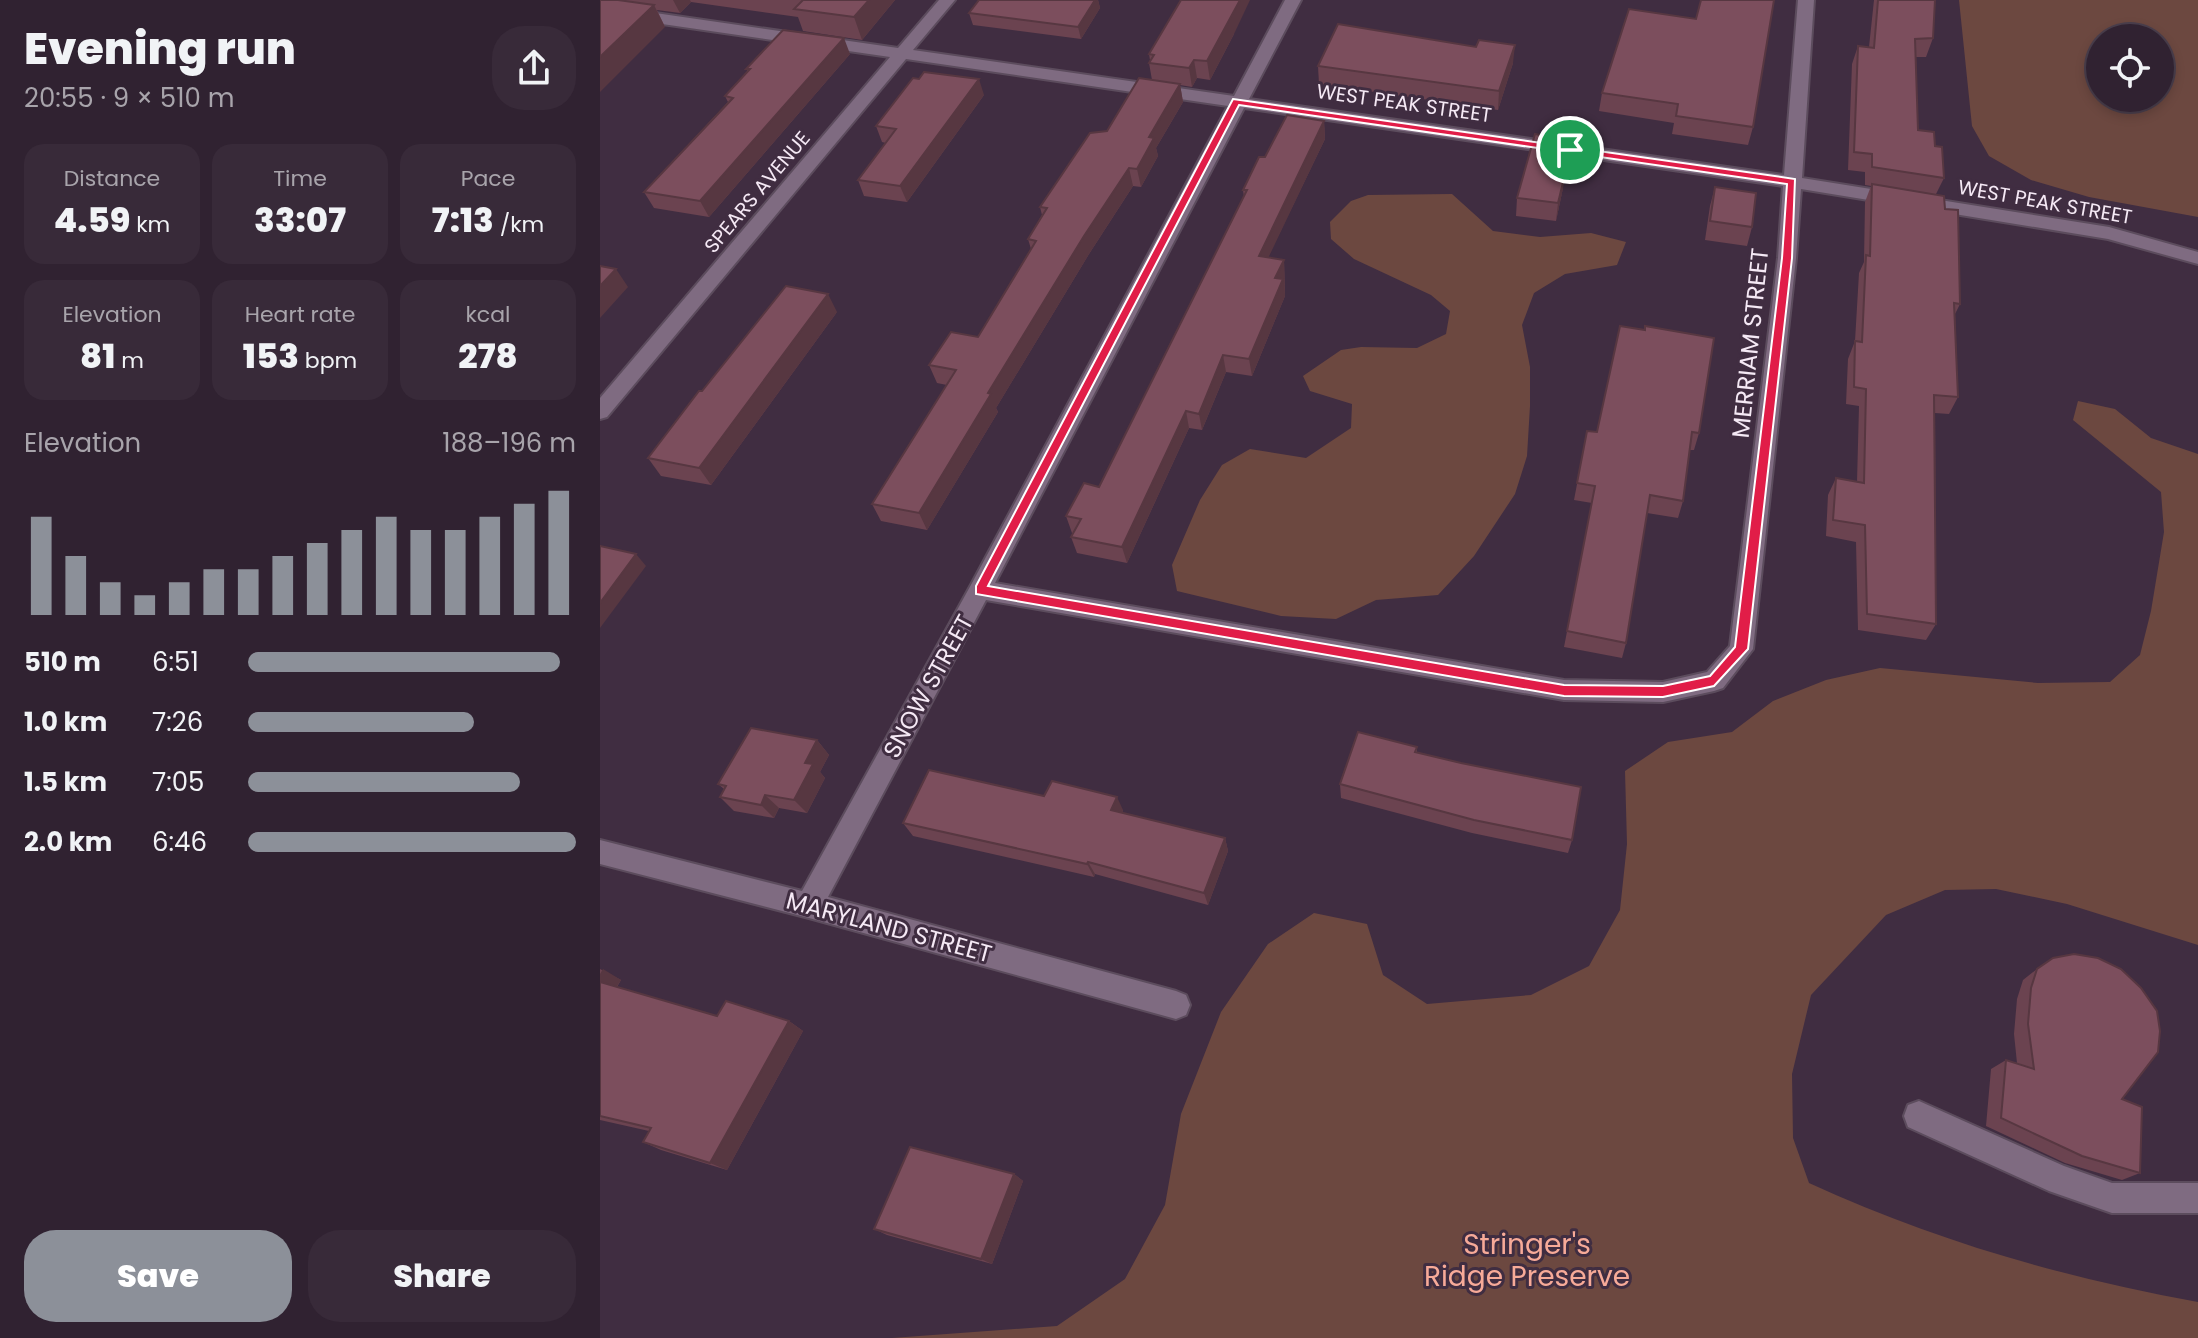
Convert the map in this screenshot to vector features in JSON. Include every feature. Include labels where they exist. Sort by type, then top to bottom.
[{"type":"street","name":"SPEARS AVENUE","points":[[600,412],[947,0]]},
{"type":"street","name":"SNOW STREET","points":[[809,905],[1293,0]]},
{"type":"street","name":"MERRIAM STREET","points":[[980,590],[1564,690],[1663,692],[1714,681],[1741,649],[1787,258],[1806,0]]},
{"type":"street","name":"WEST PEAK STREET","points":[[600,10],[1792,182],[2109,233],[2198,258]]},
{"type":"street","name":"MARYLAND STREET","points":[[600,852],[809,905],[1176,1005]]},
{"type":"street","points":[[1919,1116],[2047,1174],[2112,1198],[2198,1198]]},
{"type":"green space","points":[[1959,0],[2198,0],[2198,217],[2089,197],[2031,180],[1989,156],[1972,126]]},
{"type":"green space","points":[[1452,194],[1493,231],[1540,237],[1591,233],[1626,242],[1617,265],[1565,274],[1534,293],[1522,325],[1530,367],[1527,456],[1515,494],[1474,556],[1438,595],[1376,600],[1336,619],[1281,616],[1177,591],[1172,565],[1200,500],[1222,465],[1250,449],[1306,458],[1351,428],[1352,404],[1310,391],[1303,376],[1341,350],[1361,347],[1417,348],[1446,334],[1450,311],[1431,295],[1354,259],[1331,239],[1330,222],[1351,201],[1368,195]]},
{"type":"green space","name":"Stringer's Ridge Preserve","points":[[2078,401],[2115,409],[2151,438],[2198,454],[2198,945],[2067,904],[1996,889],[1945,890],[1886,915],[1811,995],[1792,1074],[1793,1138],[1809,1183],[1904,1223],[2000,1255],[2097,1281],[2198,1302],[2198,1338],[892,1338],[1057,1326],[1125,1279],[1165,1205],[1181,1114],[1221,1012],[1268,944],[1314,913],[1367,924],[1383,975],[1427,1004],[1531,995],[1589,966],[1620,910],[1627,844],[1625,771],[1668,742],[1732,732],[1773,701],[1826,680],[1880,668],[2038,683],[2110,682],[2140,655],[2164,532],[2161,492],[2073,420]]},
{"type":"building","points":[[600,0],[654,5],[600,57]]},
{"type":"building","points":[[803,0],[869,0],[854,17],[794,9]]},
{"type":"building","points":[[979,0],[1095,0],[1078,27],[969,13]]},
{"type":"building","points":[[1181,0],[1240,0],[1207,61],[1194,60],[1189,68],[1149,63],[1154,55],[1149,54]]},
{"type":"building","points":[[1701,0],[1774,0],[1753,127],[1676,116],[1678,104],[1602,93],[1629,9],[1696,19]]},
{"type":"building","points":[[1878,0],[1935,0],[1933,38],[1915,39],[1918,130],[1934,132],[1935,146],[1942,147],[1944,178],[1872,167],[1872,154],[1854,152],[1858,46],[1874,48]]},
{"type":"building","points":[[1338,24],[1476,47],[1479,40],[1515,45],[1499,91],[1318,66]]},
{"type":"building","points":[[783,30],[844,38],[700,201],[644,192],[733,98],[725,96]]},
{"type":"building","points":[[924,72],[979,79],[900,186],[858,180],[896,129],[876,126],[913,78],[919,79]]},
{"type":"building","points":[[1139,78],[1180,84],[1149,137],[1154,138],[1137,169],[1129,168],[1084,236],[919,513],[872,504],[956,370],[929,365],[951,332],[978,337],[1036,241],[1028,239],[1047,208],[1040,207],[1090,133],[1107,131]]},
{"type":"building","points":[[1287,115],[1324,121],[1259,256],[1284,260],[1275,278],[1283,279],[1249,359],[1223,355],[1199,414],[1186,411],[1122,547],[1071,537],[1081,519],[1066,516],[1084,483],[1099,487],[1247,190],[1243,190],[1259,157],[1265,157]]},
{"type":"building","points":[[1535,134],[1564,139],[1558,168],[1566,170],[1558,203],[1517,198]]},
{"type":"building","points":[[1872,184],[1944,196],[1945,209],[1958,210],[1960,304],[1954,303],[1958,397],[1934,395],[1936,624],[1867,614],[1865,525],[1833,520],[1836,478],[1864,483],[1866,389],[1854,387],[1855,341],[1862,342],[1866,255],[1870,256]]},
{"type":"building","points":[[1715,187],[1756,193],[1752,227],[1710,221]]},
{"type":"building","points":[[600,266],[616,269],[600,286]]},
{"type":"building","points":[[786,286],[828,294],[699,468],[648,458],[699,391]]},
{"type":"building","points":[[1620,326],[1645,330],[1645,326],[1714,338],[1699,433],[1692,432],[1683,501],[1650,495],[1626,643],[1567,631],[1595,486],[1577,483],[1587,431],[1597,432]]},
{"type":"building","points":[[600,546],[636,554],[600,603]]},
{"type":"building","points":[[751,728],[817,740],[805,763],[813,764],[794,800],[765,795],[761,805],[720,797],[726,786],[718,784]]},
{"type":"building","points":[[1358,732],[1417,747],[1415,752],[1581,787],[1572,840],[1474,820],[1340,784]]},
{"type":"building","points":[[929,770],[1044,796],[1052,781],[1117,797],[1111,810],[1225,838],[1204,893],[1088,862],[903,823]]},
{"type":"building","points":[[2074,954],[2098,958],[2121,969],[2141,988],[2157,1011],[2160,1031],[2158,1052],[2122,1099],[2142,1107],[2140,1173],[2082,1156],[2001,1118],[2006,1060],[2034,1069],[2028,1024],[2031,988],[2037,969],[2053,958]]},
{"type":"building","points":[[600,982],[717,1016],[726,1001],[789,1021],[710,1163],[643,1142],[651,1128],[600,1116]]},
{"type":"building","points":[[910,1147],[1014,1174],[981,1259],[874,1229]]},
{"type":"route","points":[[1237,101],[1570,150],[1792,182],[1787,258],[1741,649],[1714,681],[1663,692],[1564,690],[980,590],[1237,101]]}]
